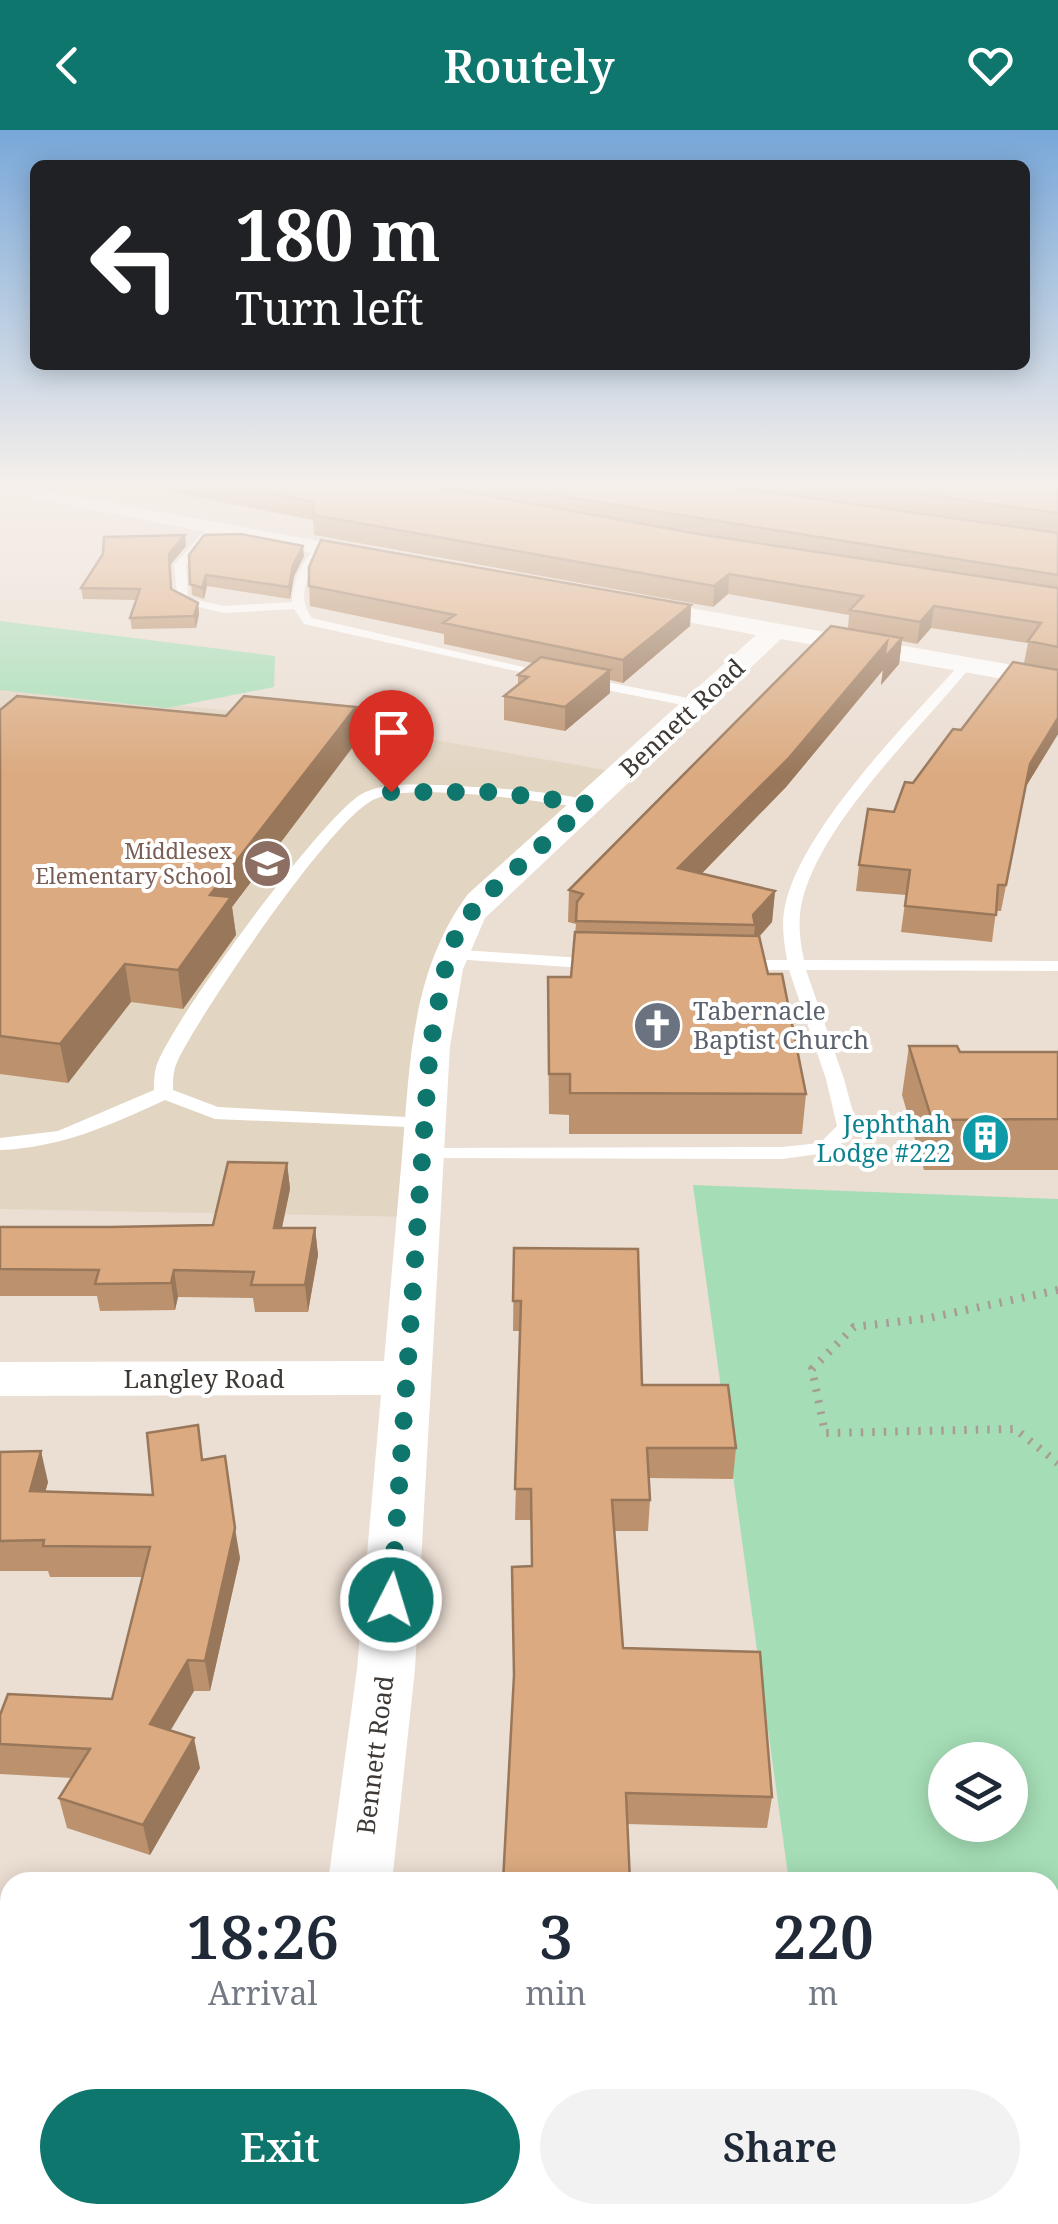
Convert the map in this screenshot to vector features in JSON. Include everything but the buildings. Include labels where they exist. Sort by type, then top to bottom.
[{"type":"street","points":[[610,601],[1058,681]]},
{"type":"street","name":"Bennett Road","points":[[361,1872],[386,1669],[430,1046],[448,954],[460,927],[480,901],[775,631]]},
{"type":"street","name":"Langley Road","points":[[0,1379],[408,1378]]},
{"type":"lane","points":[[181,580],[182,600],[195,606],[300,605]]},
{"type":"lane","points":[[302,580],[300,605],[308,621],[342,632],[698,704]]},
{"type":"lane","points":[[0,1144],[60,1137],[164,1093],[215,1113],[424,1139],[782,1153],[826,1148],[848,1127],[842,1097],[807,1005],[790,938],[798,889],[834,823],[966,666]]},
{"type":"lane","points":[[164,1093],[162,1079],[168,1061],[212,992],[352,804],[391,792],[495,792],[588,804]]},
{"type":"lane","points":[[448,954],[612,964]]},
{"type":"lane","points":[[714,965],[1058,966]]},
{"type":"path","points":[[1058,1290],[929,1318],[854,1326],[812,1370],[825,1433],[1015,1428],[1058,1463]]},
{"type":"shaded area","name":"Middlesex Elementary School","points":[[0,687],[321,720],[622,773],[447,954],[419,1217],[0,1209]]},
{"type":"green space","points":[[0,621],[275,656],[274,687],[167,708],[0,690]]},
{"type":"green space","points":[[693,1185],[1058,1199],[1058,1872],[788,1872]]},
{"type":"place","name":"Middlesex Elementary School","points":[[267,864]]},
{"type":"place","name":"Tabernacle Baptist Church","points":[[658,1025]]},
{"type":"place","name":"Jephthah Lodge #222","points":[[986,1138]]},
{"type":"route","points":[[391,792],[495,792],[588,804],[480,901],[460,927],[440,986],[430,1046],[391,1600]]}]
